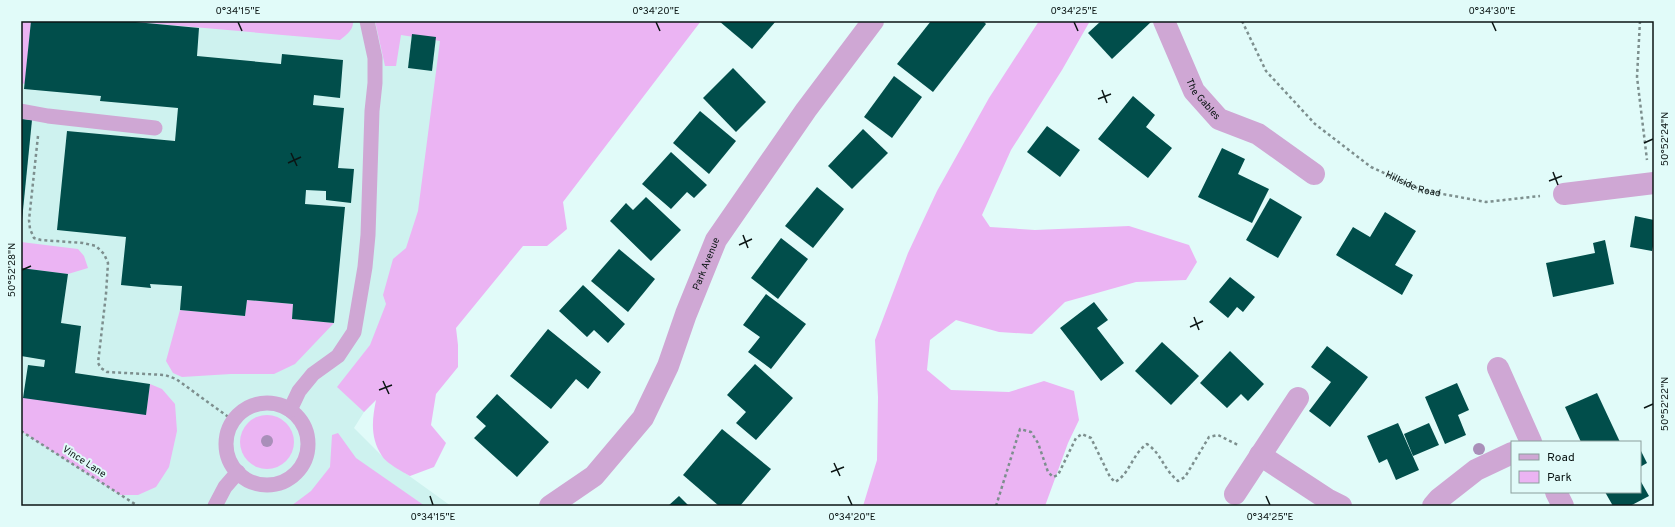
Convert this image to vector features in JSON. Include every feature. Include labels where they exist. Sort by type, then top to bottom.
[{"type":"street","name":"Park Avenue","points":[[550,506],[594,476],[643,418],[668,366],[686,314],[716,240],[806,110],[873,21]]},
{"type":"street","name":"The Gables","points":[[1164,21],[1194,91],[1219,119],[1258,134],[1314,174]]},
{"type":"street","points":[[1564,194],[1652,183]]},
{"type":"street","points":[[1498,368],[1532,441]]},
{"type":"street","points":[[1235,494],[1298,398]]},
{"type":"street","points":[[1433,506],[1439,499],[1476,470],[1511,453]]},
{"type":"street","points":[[1260,455],[1327,499],[1342,506]]},
{"type":"street","points":[[1556,493],[1563,506]]},
{"type":"lane","points":[[290,410],[300,391],[313,374],[338,356],[354,332],[365,260],[374,83],[375,58],[367,21]]},
{"type":"lane","points":[[21,110],[40,114],[155,128]]},
{"type":"lane","points":[[271,403],[284,406],[290,410],[296,414],[304,425],[308,438],[308,453],[302,466],[293,476],[280,483],[266,485],[252,482],[240,475],[232,465],[228,453],[227,440],[230,428],[236,417],[246,409],[258,404],[271,403]]},
{"type":"lane","points":[[215,506],[225,487],[238,472]]},
{"type":"path","name":"Hillside Road","points":[[1242,21],[1266,71],[1315,124],[1371,167],[1422,190],[1486,202],[1564,194]]},
{"type":"path","points":[[1640,21],[1637,77],[1652,183]]},
{"type":"path","points":[[40,114],[29,220],[30,230],[34,238],[41,240],[83,243],[96,246],[104,254],[108,263],[108,271],[98,363],[101,368],[107,372],[165,375],[176,379],[234,421]]},
{"type":"path","points":[[996,506],[1020,429],[1031,432],[1038,443],[1048,472],[1053,477],[1058,475],[1076,438],[1082,434],[1091,438],[1110,477],[1115,482],[1122,478],[1139,449],[1147,444],[1155,449],[1170,474],[1178,480],[1185,477],[1209,437],[1218,435],[1260,455]]},
{"type":"path","name":"Vince Lane","points":[[21,431],[138,506]]},
{"type":"shaded area","points":[[21,21],[701,21],[364,412],[354,428],[383,457],[451,506],[34,506],[21,503]]},
{"type":"green space","points":[[21,21],[31,21],[25,84],[21,83]]},
{"type":"green space","points":[[125,21],[353,21],[353,24],[351,30],[340,40]]},
{"type":"green space","points":[[375,21],[701,21],[563,202],[567,229],[547,246],[523,246],[456,328],[458,367],[436,394],[431,425],[446,443],[434,467],[410,476],[387,462],[378,449],[375,442],[373,429],[376,400],[364,412],[337,387],[370,345],[386,304],[383,295],[393,259],[406,248],[418,211],[440,41],[401,35],[396,66],[385,66]]},
{"type":"green space","points":[[1039,21],[1090,21],[1062,70],[1011,150],[982,215],[990,227],[1035,230],[1129,226],[1189,245],[1197,262],[1186,280],[1136,282],[1065,302],[1032,334],[999,332],[956,320],[930,340],[927,370],[951,390],[1009,392],[1044,381],[1074,391],[1079,420],[1068,443],[1045,506],[863,506],[877,460],[878,397],[875,340],[908,253],[937,191],[989,98]]},
{"type":"green space","points":[[21,242],[78,249],[84,256],[88,268],[68,274],[21,268]]},
{"type":"green space","points":[[247,300],[293,304],[292,319],[334,323],[295,364],[274,374],[231,374],[182,377],[173,373],[166,361],[180,310],[245,316]]},
{"type":"green space","points":[[150,384],[162,389],[175,404],[177,431],[169,467],[156,487],[138,495],[120,495],[21,431],[21,397],[146,414]]},
{"type":"green space","points":[[267,415],[277,417],[286,423],[292,432],[294,442],[292,452],[286,461],[277,467],[267,469],[257,467],[248,461],[242,452],[240,442],[242,432],[248,423],[257,417]]},
{"type":"green space","points":[[338,433],[356,458],[425,506],[291,506],[311,491],[330,467],[332,435]]},
{"type":"building","points":[[31,21],[125,21],[199,28],[197,56],[281,64],[282,54],[343,60],[340,98],[314,95],[313,105],[344,108],[338,168],[354,169],[351,203],[326,200],[326,191],[306,190],[305,204],[345,207],[334,323],[292,319],[293,304],[247,300],[245,316],[180,310],[182,286],[150,284],[151,288],[121,285],[126,237],[57,230],[67,131],[175,141],[178,108],[100,101],[101,96],[24,89]]},
{"type":"building","points":[[719,21],[776,21],[752,49]]},
{"type":"building","points":[[931,21],[983,21],[986,24],[933,92],[897,64]]},
{"type":"building","points":[[1101,21],[1152,21],[1112,59],[1088,33]]},
{"type":"building","points":[[412,34],[436,37],[432,71],[408,68]]},
{"type":"building","points":[[733,68],[766,102],[736,132],[703,98]]},
{"type":"building","points":[[894,76],[922,97],[892,138],[864,117]]},
{"type":"building","points":[[1133,96],[1155,115],[1146,127],[1172,148],[1148,178],[1098,139]]},
{"type":"building","points":[[700,111],[736,141],[709,174],[673,143]]},
{"type":"building","points":[[21,119],[32,120],[22,220],[21,220]]},
{"type":"building","points":[[1047,126],[1080,150],[1060,177],[1027,152]]},
{"type":"building","points":[[863,129],[888,153],[852,189],[828,166]]},
{"type":"building","points":[[1222,148],[1245,159],[1238,174],[1269,189],[1252,223],[1198,197]]},
{"type":"building","points":[[671,152],[707,185],[694,198],[687,192],[671,209],[642,184]]},
{"type":"building","points":[[817,187],[844,209],[813,248],[785,226]]},
{"type":"building","points":[[646,197],[681,230],[651,261],[610,221],[626,203],[633,210]]},
{"type":"building","points":[[1270,198],[1302,217],[1278,258],[1246,240]]},
{"type":"building","points":[[1385,212],[1416,231],[1395,265],[1413,275],[1402,295],[1336,255],[1353,227],[1370,237]]},
{"type":"building","points":[[1635,216],[1654,220],[1654,242],[1652,251],[1630,247]]},
{"type":"building","points":[[781,238],[808,259],[778,299],[751,278]]},
{"type":"building","points":[[1605,240],[1614,284],[1553,297],[1546,263],[1595,253],[1593,243]]},
{"type":"building","points":[[619,249],[655,279],[628,312],[591,281]]},
{"type":"building","points":[[21,268],[68,274],[61,323],[81,326],[75,373],[150,384],[146,415],[23,398],[28,365],[44,367],[45,360],[21,356]]},
{"type":"building","points":[[1230,277],[1255,297],[1243,312],[1237,307],[1228,318],[1209,302]]},
{"type":"building","points":[[583,285],[625,324],[608,343],[594,330],[587,337],[559,311]]},
{"type":"building","points":[[766,294],[806,324],[771,369],[748,352],[760,337],[743,325]]},
{"type":"building","points":[[1094,302],[1108,320],[1097,328],[1124,363],[1101,381],[1060,328]]},
{"type":"building","points":[[548,329],[601,372],[588,389],[576,379],[551,409],[510,376]]},
{"type":"building","points":[[1162,342],[1199,376],[1171,405],[1135,371]]},
{"type":"building","points":[[1327,346],[1368,377],[1330,427],[1309,411],[1331,382],[1311,367]]},
{"type":"building","points":[[1230,351],[1264,384],[1248,401],[1241,394],[1227,408],[1200,383]]},
{"type":"building","points":[[755,364],[793,398],[756,440],[736,423],[746,412],[727,395]]},
{"type":"building","points":[[1457,383],[1469,410],[1458,415],[1466,435],[1445,444],[1425,397]]},
{"type":"building","points":[[1597,393],[1620,441],[1581,441],[1565,407]]},
{"type":"building","points":[[497,394],[549,442],[517,477],[474,438],[486,426],[476,417]]},
{"type":"building","points":[[1398,423],[1419,470],[1396,480],[1387,459],[1379,463],[1367,436]]},
{"type":"building","points":[[1429,423],[1439,445],[1413,456],[1404,434]]},
{"type":"building","points":[[722,429],[771,469],[740,506],[719,506],[683,475]]},
{"type":"building","points":[[1641,451],[1647,463],[1641,466]]},
{"type":"building","points":[[1641,482],[1649,496],[1630,506],[1613,506],[1606,493],[1641,493]]},
{"type":"building","points":[[679,496],[689,506],[668,506]]}]
